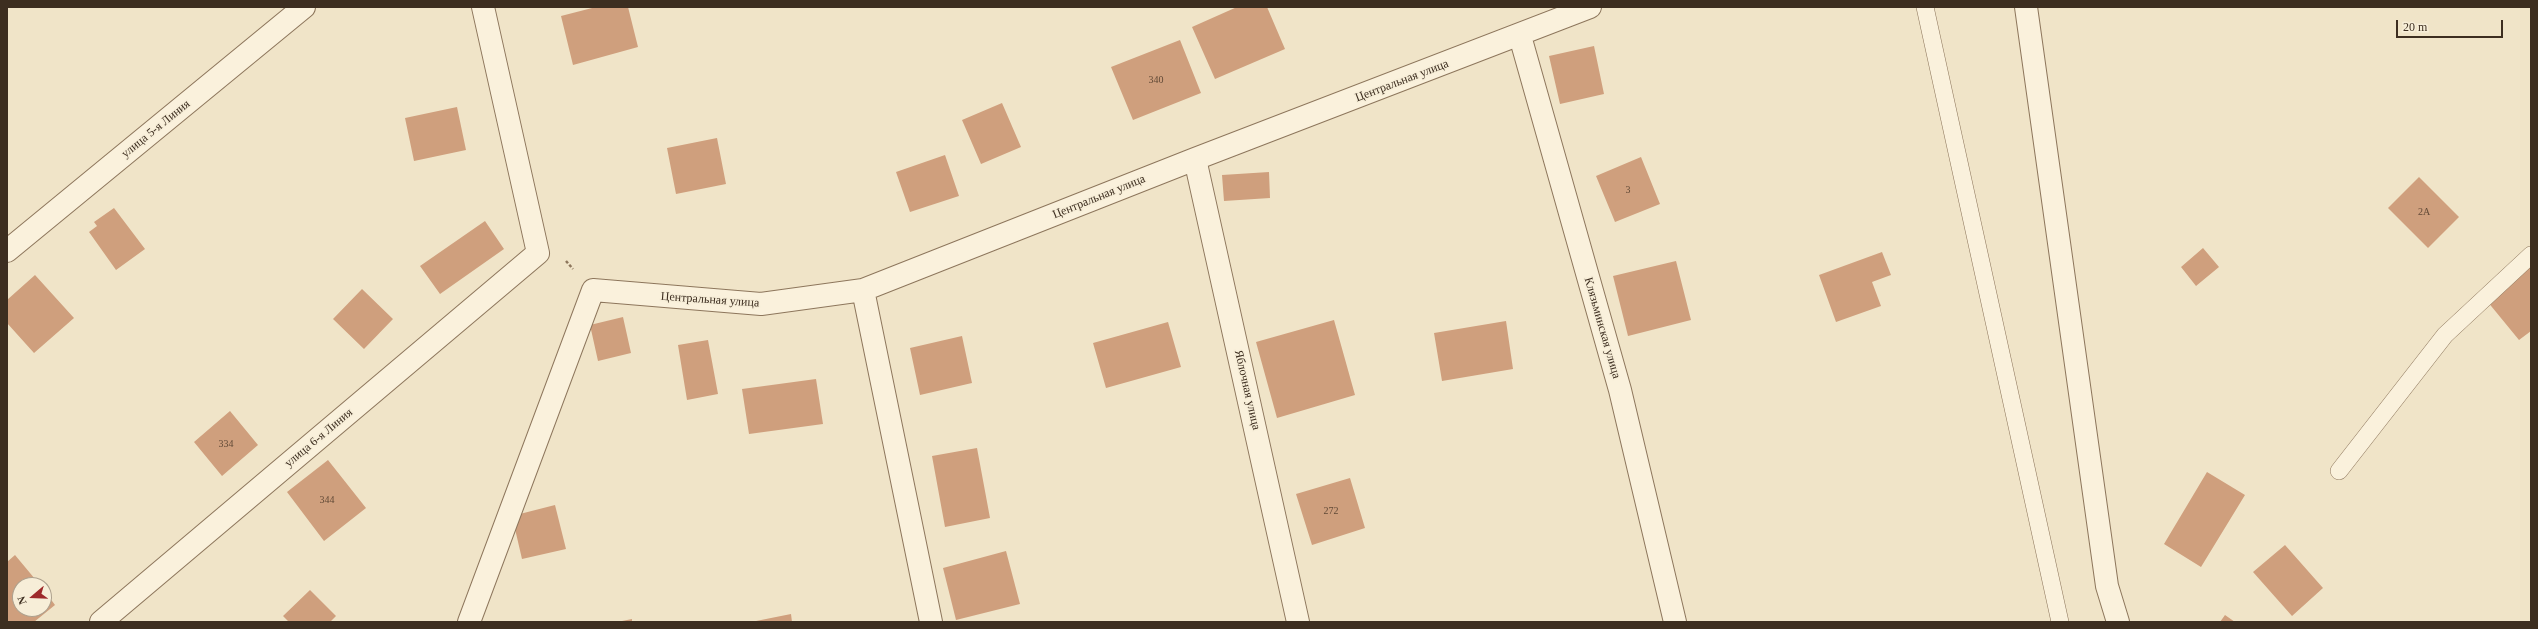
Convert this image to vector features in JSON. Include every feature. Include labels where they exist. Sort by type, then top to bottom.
[{"type":"street","name":"улица 5-я Линия","points":[[7,251],[304,7]]},
{"type":"street","points":[[483,7],[538,253]]},
{"type":"street","name":"Центральная улица","points":[[593,290],[761,304],[863,290],[1195,159],[1520,36],[1590,7]]},
{"type":"street","points":[[2026,7],[2106,586],[2118,622]]},
{"type":"street","name":"Клязьминская улица","points":[[1520,36],[1620,390],[1675,622]]},
{"type":"street","name":"Яблочная улица","points":[[1195,159],[1298,622]]},
{"type":"street","name":"улица 6-я Линия","points":[[101,622],[538,253]]},
{"type":"street","points":[[469,622],[593,290]]},
{"type":"street","points":[[863,290],[931,622]]},
{"type":"lane","points":[[1925,7],[2060,622]]},
{"type":"lane","points":[[2339,471],[2445,334],[2531,255]]},
{"type":"path","points":[[538,253],[556,250],[593,290]]},
{"type":"building","points":[[596,7],[628,7],[638,47],[573,65],[561,16]]},
{"type":"building","points":[[1237,7],[1267,7],[1285,49],[1215,79],[1192,27]]},
{"type":"building","points":[[1180,40],[1201,93],[1133,120],[1111,67]]},
{"type":"building","points":[[1594,46],[1604,94],[1560,104],[1549,56]]},
{"type":"building","points":[[1002,103],[1021,147],[981,164],[962,120]]},
{"type":"building","points":[[457,107],[466,150],[414,161],[405,118]]},
{"type":"building","points":[[717,138],[726,184],[676,194],[667,148]]},
{"type":"building","points":[[945,155],[959,196],[910,212],[896,172]]},
{"type":"building","points":[[1641,157],[1660,204],[1615,222],[1596,176]]},
{"type":"building","points":[[1269,172],[1270,198],[1224,201],[1222,175]]},
{"type":"building","points":[[2419,177],[2459,217],[2428,248],[2388,208]]},
{"type":"building","points":[[114,208],[145,249],[116,270],[89,232],[97,226],[94,222]]},
{"type":"building","points":[[485,221],[504,249],[440,294],[420,266]]},
{"type":"building","points":[[2203,248],[2219,267],[2196,286],[2181,267]]},
{"type":"building","points":[[1882,252],[1891,275],[1872,282],[1881,306],[1836,322],[1819,275]]},
{"type":"building","points":[[1676,261],[1691,320],[1628,336],[1613,276]]},
{"type":"building","points":[[2529,267],[2531,269],[2531,331],[2519,340],[2487,301]]},
{"type":"building","points":[[35,275],[74,318],[34,353],[7,323],[7,300]]},
{"type":"building","points":[[362,289],[393,319],[364,349],[333,319]]},
{"type":"building","points":[[623,317],[631,353],[598,361],[590,325]]},
{"type":"building","points":[[1334,320],[1355,395],[1277,418],[1256,342]]},
{"type":"building","points":[[1506,321],[1513,369],[1442,381],[1434,333]]},
{"type":"building","points":[[1168,322],[1181,367],[1106,388],[1093,343]]},
{"type":"building","points":[[962,336],[972,383],[920,395],[910,348]]},
{"type":"building","points":[[708,340],[718,394],[687,400],[678,345]]},
{"type":"building","points":[[816,379],[823,424],[749,434],[742,389]]},
{"type":"building","points":[[230,411],[258,445],[222,476],[194,442]]},
{"type":"building","points":[[977,448],[990,518],[945,527],[932,456]]},
{"type":"building","points":[[328,460],[366,508],[324,541],[287,492]]},
{"type":"building","points":[[2207,472],[2245,495],[2201,567],[2164,544]]},
{"type":"building","points":[[1350,478],[1365,528],[1312,545],[1296,494]]},
{"type":"building","points":[[555,505],[566,549],[522,559],[512,516]]},
{"type":"building","points":[[2285,545],[2323,588],[2292,616],[2253,572]]},
{"type":"building","points":[[1006,551],[1020,604],[956,620],[943,568]]},
{"type":"building","points":[[15,555],[33,577],[12,577],[12,617],[40,617],[34,622],[7,622],[7,562]]},
{"type":"building","points":[[310,590],[336,616],[330,622],[289,622],[283,616]]},
{"type":"building","points":[[791,614],[792,622],[756,622],[756,621]]},
{"type":"building","points":[[2225,615],[2235,622],[2220,622]]},
{"type":"building","points":[[632,619],[632,622],[622,622],[622,621]]}]
